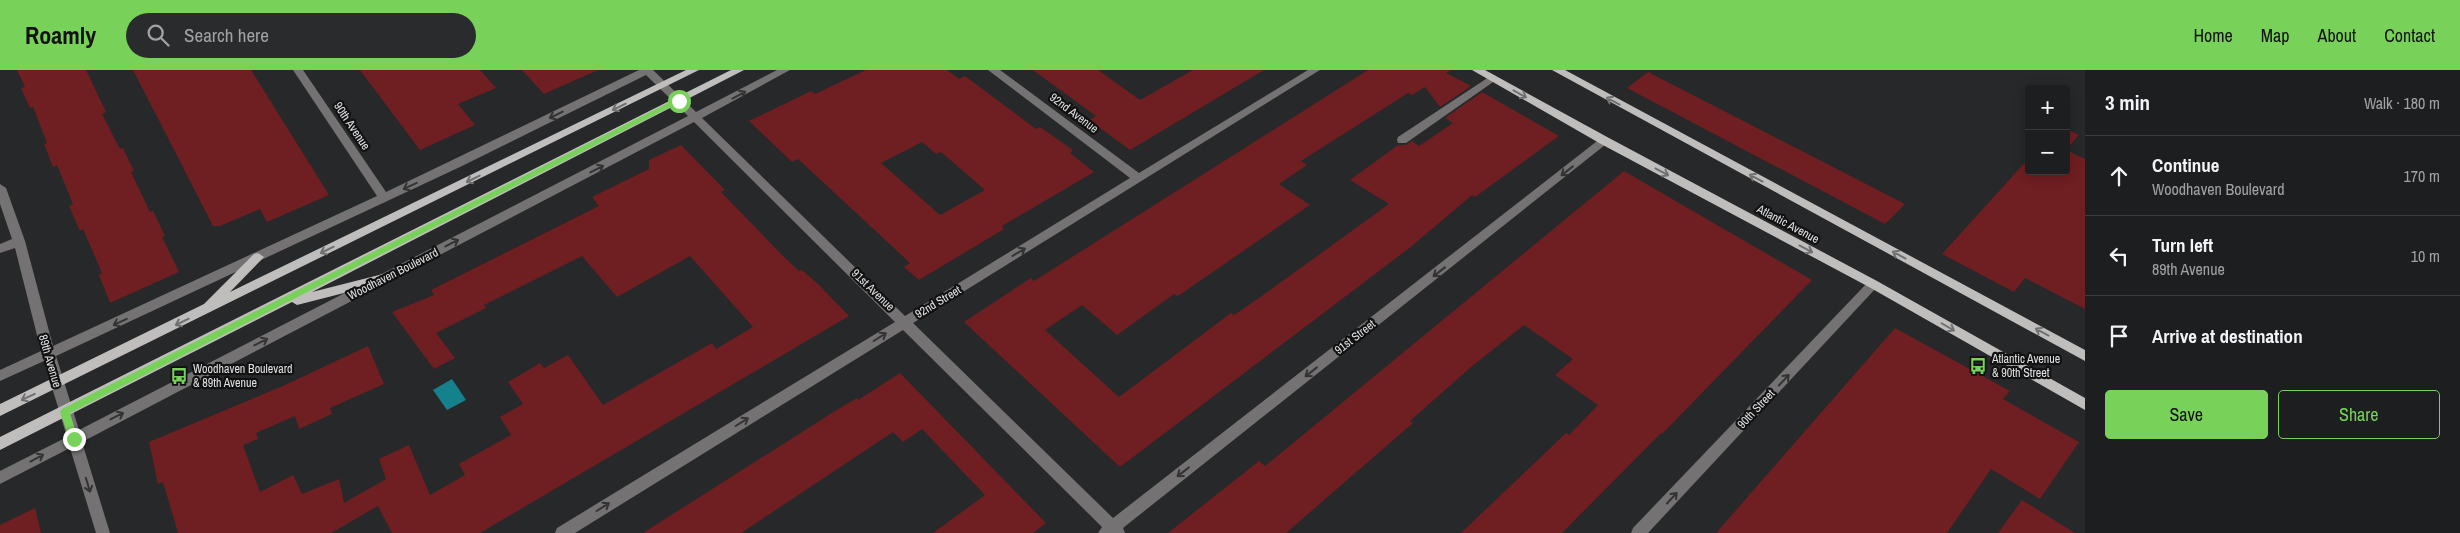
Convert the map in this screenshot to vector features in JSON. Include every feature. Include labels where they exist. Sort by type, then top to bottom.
[{"type":"main road","points":[[0,410],[694,70]]},
{"type":"main road","name":"Woodhaven Boulevard","points":[[0,444],[739,70]]},
{"type":"main road","name":"Atlantic Avenue","points":[[1477,70],[1605,141],[1873,284],[2085,405]]},
{"type":"main road","name":"Atlantic Avenue","points":[[1557,70],[2085,356]]},
{"type":"main road","points":[[199,313],[258,256]]},
{"type":"main road","points":[[275,305],[383,279]]},
{"type":"street","name":"90th Avenue","points":[[298,70],[384,198]]},
{"type":"street","points":[[0,376],[49,355],[384,198],[647,70]]},
{"type":"street","name":"91st Avenue","points":[[647,70],[905,322],[1112,531]]},
{"type":"street","name":"Woodhaven Boulevard","points":[[0,478],[696,118],[785,70]]},
{"type":"street","name":"92nd Avenue","points":[[993,70],[1139,179]]},
{"type":"street","name":"92nd Street","points":[[562,533],[1139,179],[1304,72]]},
{"type":"street","points":[[1402,140],[1492,78]]},
{"type":"street","name":"91st Street","points":[[1112,531],[1605,141]]},
{"type":"street","name":"89th Avenue","points":[[0,188],[19,241],[65,412],[103,533]]},
{"type":"street","points":[[0,249],[19,241]]},
{"type":"street","name":"90th Street","points":[[1638,533],[1873,284]]},
{"type":"water","points":[[452,379],[466,400],[447,410],[433,390]]},
{"type":"building","points":[[17,70],[86,70],[106,112],[102,114],[120,149],[123,148],[134,171],[131,172],[150,212],[153,211],[165,236],[162,237],[179,272],[110,303],[99,275],[102,273],[83,229],[80,231],[69,206],[73,204],[57,165],[53,167],[44,144],[47,143],[33,107],[30,108],[21,88],[25,87]]},
{"type":"building","points":[[133,70],[251,70],[329,195],[267,222],[260,209],[220,226],[213,226]]},
{"type":"building","points":[[360,70],[480,70],[496,88],[458,104],[475,125],[420,150]]},
{"type":"building","points":[[522,70],[598,70],[544,94]]},
{"type":"building","points":[[866,70],[947,70],[959,79],[965,76],[1036,129],[1040,127],[1073,150],[1070,153],[1094,172],[1002,226],[1004,229],[919,280],[904,267],[910,263],[798,159],[792,162],[749,121],[811,91],[815,94]],"holes":[[[922,142],[936,154],[941,152],[985,190],[940,215],[881,163]]]},
{"type":"building","points":[[1033,70],[1098,70],[1140,100],[1193,70],[1264,70],[1130,150],[1089,120],[1096,116]]},
{"type":"building","points":[[1368,70],[1451,70],[1446,73],[1471,86],[1440,107],[1425,87],[1412,95],[1408,93],[1301,161],[1307,165],[1279,184],[1310,205],[1178,296],[1174,294],[1117,335],[1082,305],[1045,330],[1119,397],[1231,313],[1234,315],[1259,298],[1389,204],[1350,180],[1398,145],[1406,145],[1412,141],[1419,146],[1453,123],[1445,118],[1482,92],[1559,136],[1475,197],[1472,195],[1412,246],[1120,467],[964,322],[1031,278],[1034,281]]},
{"type":"building","points":[[1648,72],[1905,204],[1885,224],[1627,88]]},
{"type":"building","points":[[2070,131],[2079,135],[2070,145]]},
{"type":"building","points":[[681,145],[725,190],[721,192],[784,257],[799,271],[802,270],[819,285],[849,316],[480,533],[392,533],[378,506],[331,533],[178,533],[163,482],[158,484],[149,442],[285,385],[368,346],[384,384],[330,408],[332,414],[299,429],[295,416],[256,433],[258,439],[243,445],[260,492],[293,475],[302,494],[339,479],[344,503],[386,479],[379,459],[409,445],[430,495],[465,475],[459,464],[511,435],[500,417],[523,404],[508,382],[540,363],[544,368],[568,355],[603,405],[712,343],[716,349],[753,327],[690,256],[617,297],[582,256],[484,305],[486,308],[436,333],[455,358],[434,369],[392,312],[434,295],[431,290],[599,206],[592,197],[649,169],[649,160]]},
{"type":"building","points":[[2070,152],[2085,159],[2085,309],[2025,278],[2014,292],[1942,254],[2025,162],[2025,175],[2070,175]]},
{"type":"building","points":[[1624,171],[1812,280],[1662,434],[1562,533],[1461,533],[1566,433],[1569,435],[1598,405],[1555,375],[1573,359],[1524,325],[1471,367],[1410,421],[1413,423],[1286,533],[1168,533],[1259,461],[1265,466]]},
{"type":"building","points":[[1895,328],[2010,391],[2003,399],[2079,442],[2040,499],[1991,469],[1947,533],[1716,533]]},
{"type":"building","points":[[900,373],[1046,523],[1033,533],[933,533],[985,495],[922,429],[903,442],[893,432],[741,533],[643,533],[835,411],[857,398],[858,400]]},
{"type":"building","points":[[2022,500],[2075,533],[1998,533]]},
{"type":"building","points":[[35,508],[41,533],[0,533],[0,525]]},
{"type":"place","name":"Atlantic Avenue & 90th Street","points":[[1978,366]]},
{"type":"place","name":"Woodhaven Boulevard & 89th Avenue","points":[[179,376]]},
{"type":"route","points":[[74,439],[65,412],[679,101]]}]
